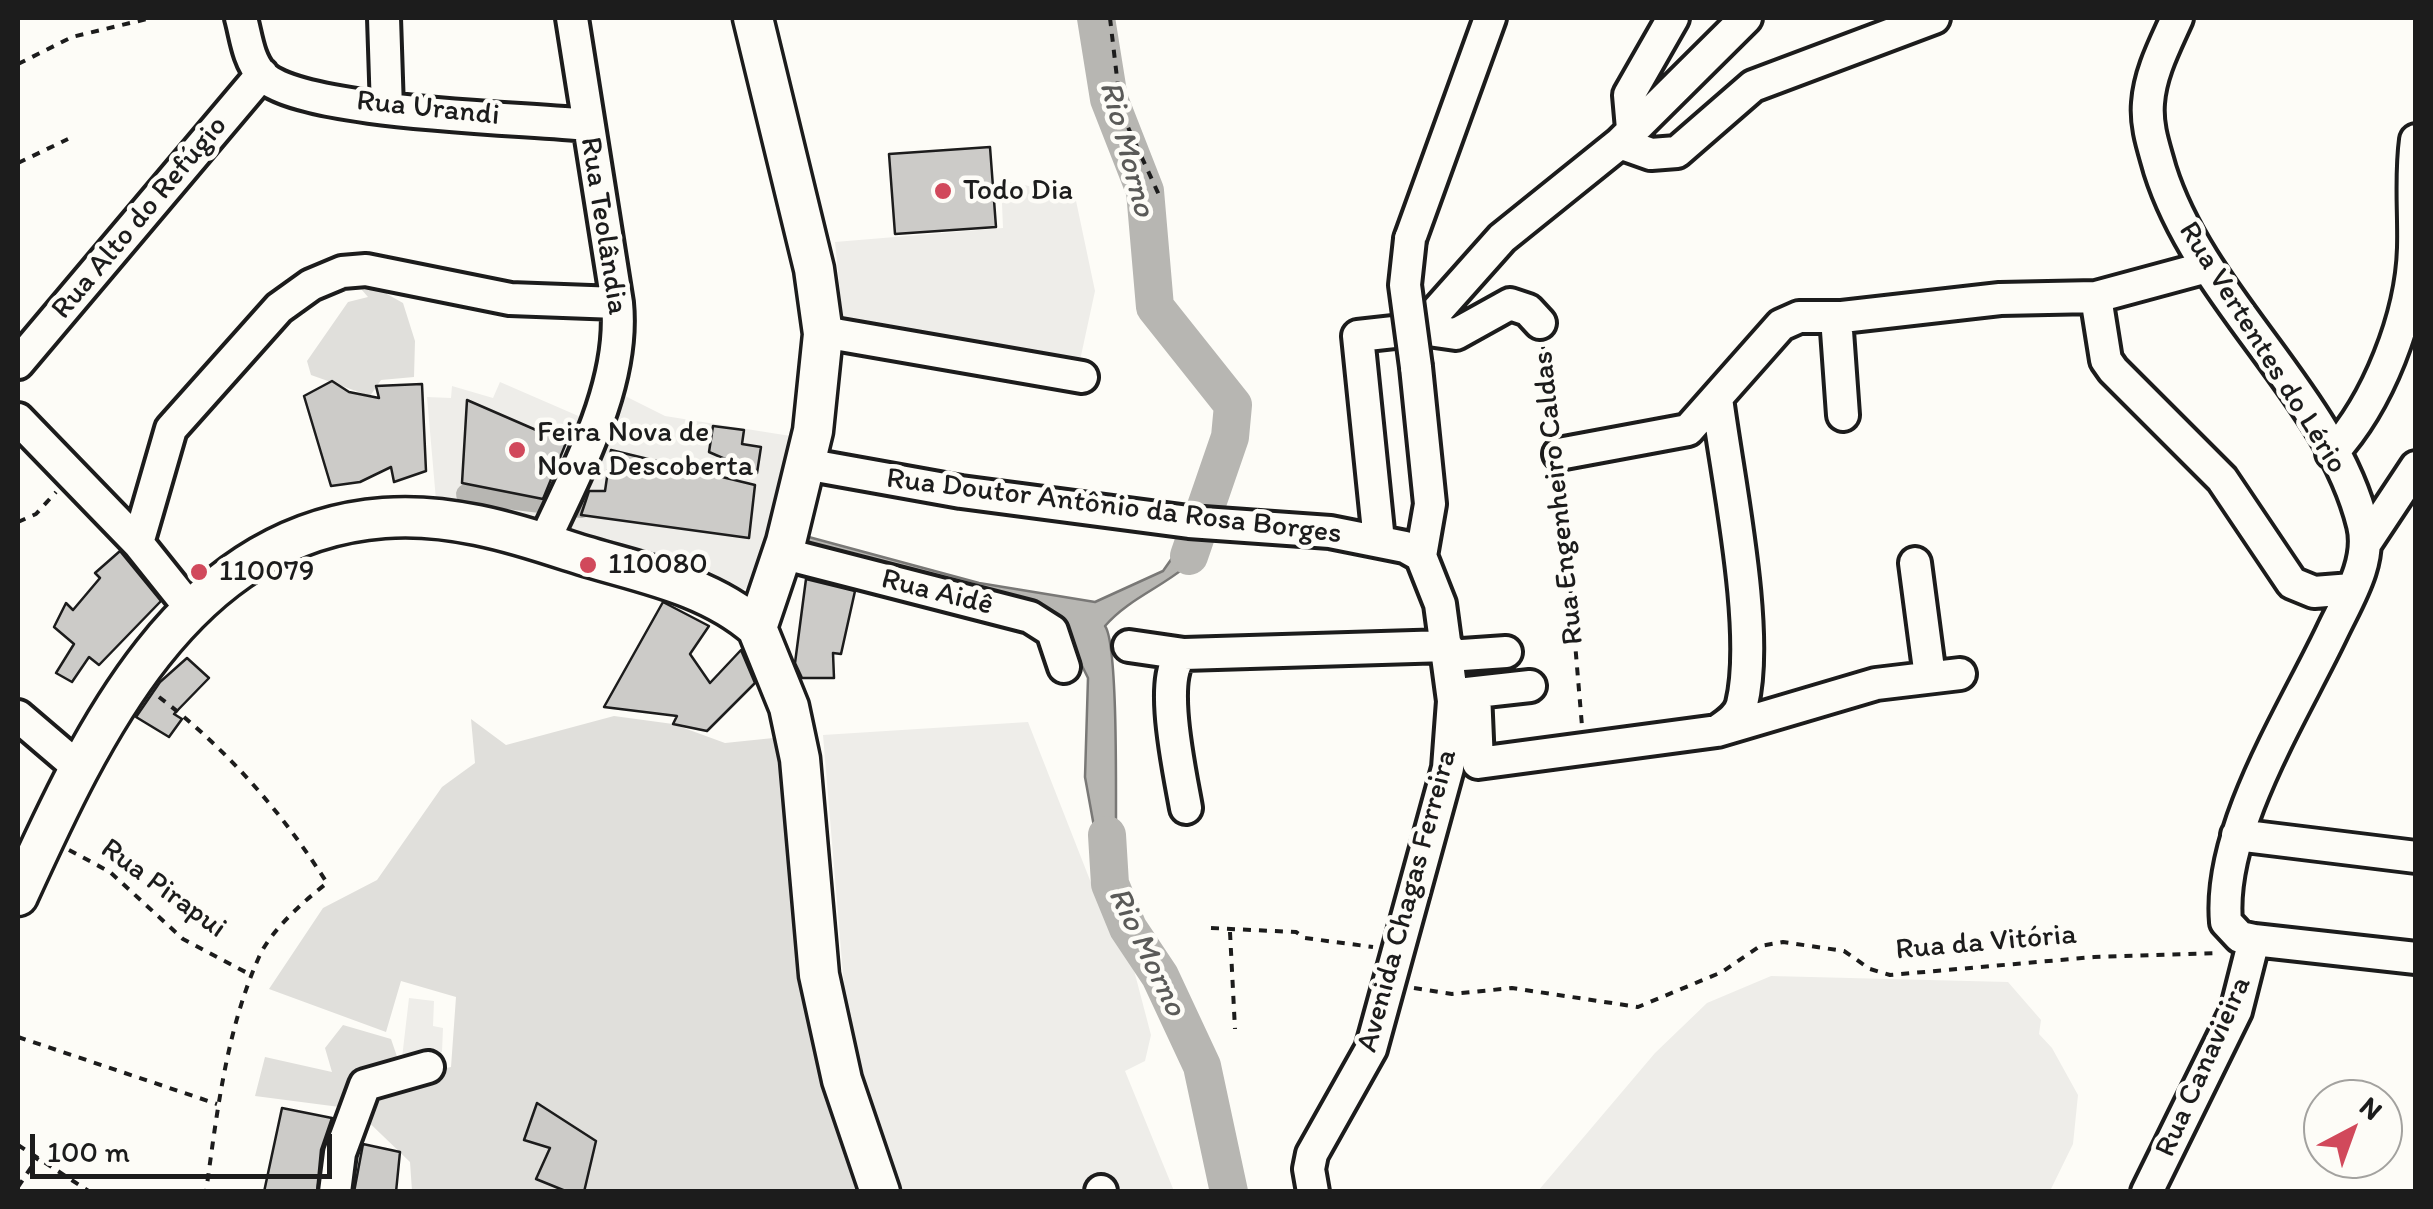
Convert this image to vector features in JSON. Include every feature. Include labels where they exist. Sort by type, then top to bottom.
[{"type":"main road","points":[[752,18],[814,269],[823,332],[806,464],[757,628]]},
{"type":"main road","points":[[18,896],[80,769],[132,678],[190,608],[253,561],[326,530],[358,522],[432,518],[473,523],[544,542],[699,592],[737,610],[757,628],[789,706],[800,759],[819,974],[842,1080],[880,1192]]},
{"type":"street","points":[[241,18],[250,53],[266,78]]},
{"type":"street","points":[[384,18],[387,108]]},
{"type":"street","name":"Rua Teolândia","points":[[544,542],[612,374],[618,342],[617,303],[572,18]]},
{"type":"street","name":"Avenida Chagas Ferreira","points":[[1313,1192],[1309,1170],[1312,1154],[1364,1068],[1448,768],[1464,693],[1447,651],[1433,581],[1421,556],[1430,504],[1406,285],[1410,239],[1490,18]]},
{"type":"street","points":[[1626,136],[1628,96],[1672,18]]},
{"type":"street","points":[[1379,541],[1358,336],[1421,330],[1502,238],[1626,136],[1746,18]]},
{"type":"street","points":[[1626,136],[1651,154],[1677,152],[1753,86],[1934,18]]},
{"type":"street","name":"Rua Vertentes do Lério","points":[[2177,18],[2153,72],[2148,105],[2150,135],[2169,198],[2207,267],[2332,453],[2364,526],[2365,544]]},
{"type":"street","name":"Rua Urandi","points":[[266,78],[295,92],[387,108],[586,125]]},
{"type":"street","name":"Rua Alto do Refúgio","points":[[18,362],[266,78]]},
{"type":"street","points":[[2332,453],[2365,412],[2407,294],[2414,252],[2416,140]]},
{"type":"street","points":[[1560,454],[1688,430],[1781,325],[1799,316],[1836,317],[2000,299],[2096,297],[2207,267]]},
{"type":"street","points":[[138,543],[171,429],[251,334],[311,285],[342,272],[366,270],[510,299],[617,303]]},
{"type":"street","points":[[2096,297],[2106,360],[2112,370],[2222,479],[2292,583],[2314,592],[2352,589]]},
{"type":"street","name":"Rua Engenheiro Caldas","points":[[1421,330],[1456,334],[1510,304],[1528,310],[1540,323]]},
{"type":"street","points":[[1836,317],[1844,415]]},
{"type":"street","points":[[823,332],[1082,378]]},
{"type":"street","points":[[1716,731],[1733,720],[1742,704],[1747,627],[1717,398]]},
{"type":"street","points":[[18,419],[138,543],[190,608]]},
{"type":"street","name":"Rua Doutor Antônio da Rosa Borges","points":[[806,464],[962,492],[1188,522],[1308,529],[1379,541],[1421,556]]},
{"type":"street","points":[[2416,468],[2365,544],[2352,589],[2237,835],[2226,922],[2253,946],[2416,958]]},
{"type":"street","name":"Rua Aidê","points":[[781,553],[1030,617],[1052,631],[1064,667]]},
{"type":"street","points":[[1530,686],[1464,693],[1478,762],[1716,731],[1876,684],[1945,675],[1915,562]]},
{"type":"street","points":[[1129,646],[1184,654],[1506,652]]},
{"type":"street","points":[[1184,654],[1174,663],[1170,689],[1186,808]]},
{"type":"street","points":[[18,716],[80,769]]},
{"type":"street","points":[[2237,835],[2416,857]]},
{"type":"street","name":"Rua Canavieira","points":[[2147,1192],[2236,1010],[2253,946]]},
{"type":"street","points":[[335,1192],[340,1153],[365,1085],[428,1067]]},
{"type":"path","points":[[18,64],[72,37],[151,18]]},
{"type":"path","points":[[1110,18],[1121,112],[1158,195]]},
{"type":"path","points":[[18,163],[68,138]]},
{"type":"path","name":"Rua Engenheiro Caldas","points":[[1540,323],[1560,454],[1584,748]]},
{"type":"path","points":[[18,522],[36,514],[72,475]]},
{"type":"path","points":[[132,678],[200,729],[296,833],[327,883],[306,899],[260,954],[217,1104],[206,1192]]},
{"type":"path","name":"Rua Pirapui","points":[[47,838],[110,872],[183,939],[253,976]]},
{"type":"path","name":"Rua da Vitória","points":[[1210,928],[1230,932],[1296,932],[1305,938],[1348,941],[1394,968],[1452,994],[1512,988],[1638,1006],[1702,982],[1760,946],[1783,942],[1844,951],[1870,969],[1890,974],[2253,946]]},
{"type":"path","points":[[1230,932],[1235,1028]]},
{"type":"path","points":[[18,1037],[217,1104]]},
{"type":"path","points":[[18,1145],[90,1192]]},
{"type":"path","points":[[18,1186],[38,1158]]},
{"type":"shaded area","points":[[1001,180],[1075,196],[1095,291],[1079,365],[843,322],[835,242],[1003,228]]},
{"type":"shaded area","points":[[355,282],[387,283],[387,294],[403,303],[415,341],[414,377],[381,380],[370,396],[311,375],[307,361],[348,302],[368,297]]},
{"type":"shaded area","points":[[500,382],[583,418],[599,383],[665,416],[803,438],[760,584],[729,594],[545,519],[436,500],[427,397],[451,398],[452,386],[493,398]]},
{"type":"shaded area","points":[[1189,534],[1210,538],[1188,565],[1131,603],[1105,626],[1110,641],[1115,704],[1116,880],[1105,887],[1085,777],[1088,678],[1064,629],[803,550],[805,536],[979,583],[1095,602],[1163,571]]},
{"type":"shaded area","points":[[614,716],[673,724],[725,743],[783,737],[873,1191],[412,1191],[410,1162],[355,1109],[255,1096],[265,1057],[332,1072],[325,1048],[343,1025],[391,1039],[404,1077],[451,1067],[456,997],[401,981],[386,1032],[269,989],[323,908],[377,880],[442,787],[475,763],[471,719],[506,745]]},
{"type":"shaded area","points":[[1028,722],[1095,893],[1102,891],[1125,936],[1151,1035],[1145,1061],[1125,1071],[1174,1191],[900,1191],[869,1107],[847,1022],[823,735]]},
{"type":"shaded area","points":[[1771,976],[2008,982],[2041,1020],[2039,1034],[2052,1048],[2078,1095],[2073,1144],[2050,1191],[1538,1191],[1655,1053],[1707,1003]]},
{"type":"shaded area","points":[[409,998],[434,1001],[433,1026],[443,1028],[442,1052],[433,1052],[432,1060],[402,1058]]},
{"type":"building","name":"Todo Dia","points":[[990,147],[996,227],[895,234],[889,154]]},
{"type":"building","points":[[332,381],[349,392],[379,398],[376,386],[422,384],[426,471],[394,482],[391,467],[360,482],[331,486],[304,396]]},
{"type":"building","name":"Feira Nova de Nova Descoberta","points":[[467,400],[566,443],[543,499],[462,483]]},
{"type":"building","points":[[713,426],[744,430],[742,444],[761,447],[757,473],[709,452]]},
{"type":"building","points":[[611,450],[755,485],[749,538],[581,515],[589,491],[605,491]]},
{"type":"building","points":[[120,551],[161,601],[99,665],[89,657],[72,682],[56,673],[74,644],[54,627],[66,603],[73,610],[100,578],[95,573]]},
{"type":"building","points":[[806,579],[855,591],[841,654],[833,653],[834,678],[802,678],[795,663]]},
{"type":"building","points":[[663,602],[709,626],[690,654],[710,683],[741,650],[755,683],[707,731],[673,724],[677,716],[604,707]]},
{"type":"building","points":[[187,658],[209,678],[174,714],[182,719],[169,737],[136,717],[160,682]]},
{"type":"building","points":[[537,1103],[596,1141],[584,1192],[568,1192],[536,1179],[550,1148],[524,1140]]},
{"type":"building","points":[[282,1108],[332,1118],[321,1150],[317,1192],[264,1192]]},
{"type":"building","points":[[363,1144],[400,1152],[396,1192],[354,1192]]},
{"type":"waterway","name":"Rio Morno","points":[[1096,18],[1109,99],[1145,191],[1155,307],[1233,405],[1230,437],[1189,556]]},
{"type":"waterway","points":[[466,494],[582,508]]},
{"type":"waterway","name":"Rio Morno","points":[[1107,835],[1110,884],[1128,928],[1160,976],[1202,1066],[1229,1192]]},
{"type":"place","name":"Todo Dia","points":[[943,191]]},
{"type":"place","name":"Feira Nova de Nova Descoberta","points":[[517,450]]},
{"type":"place","name":"110080","points":[[588,565]]},
{"type":"place","name":"110079","points":[[199,572]]}]
